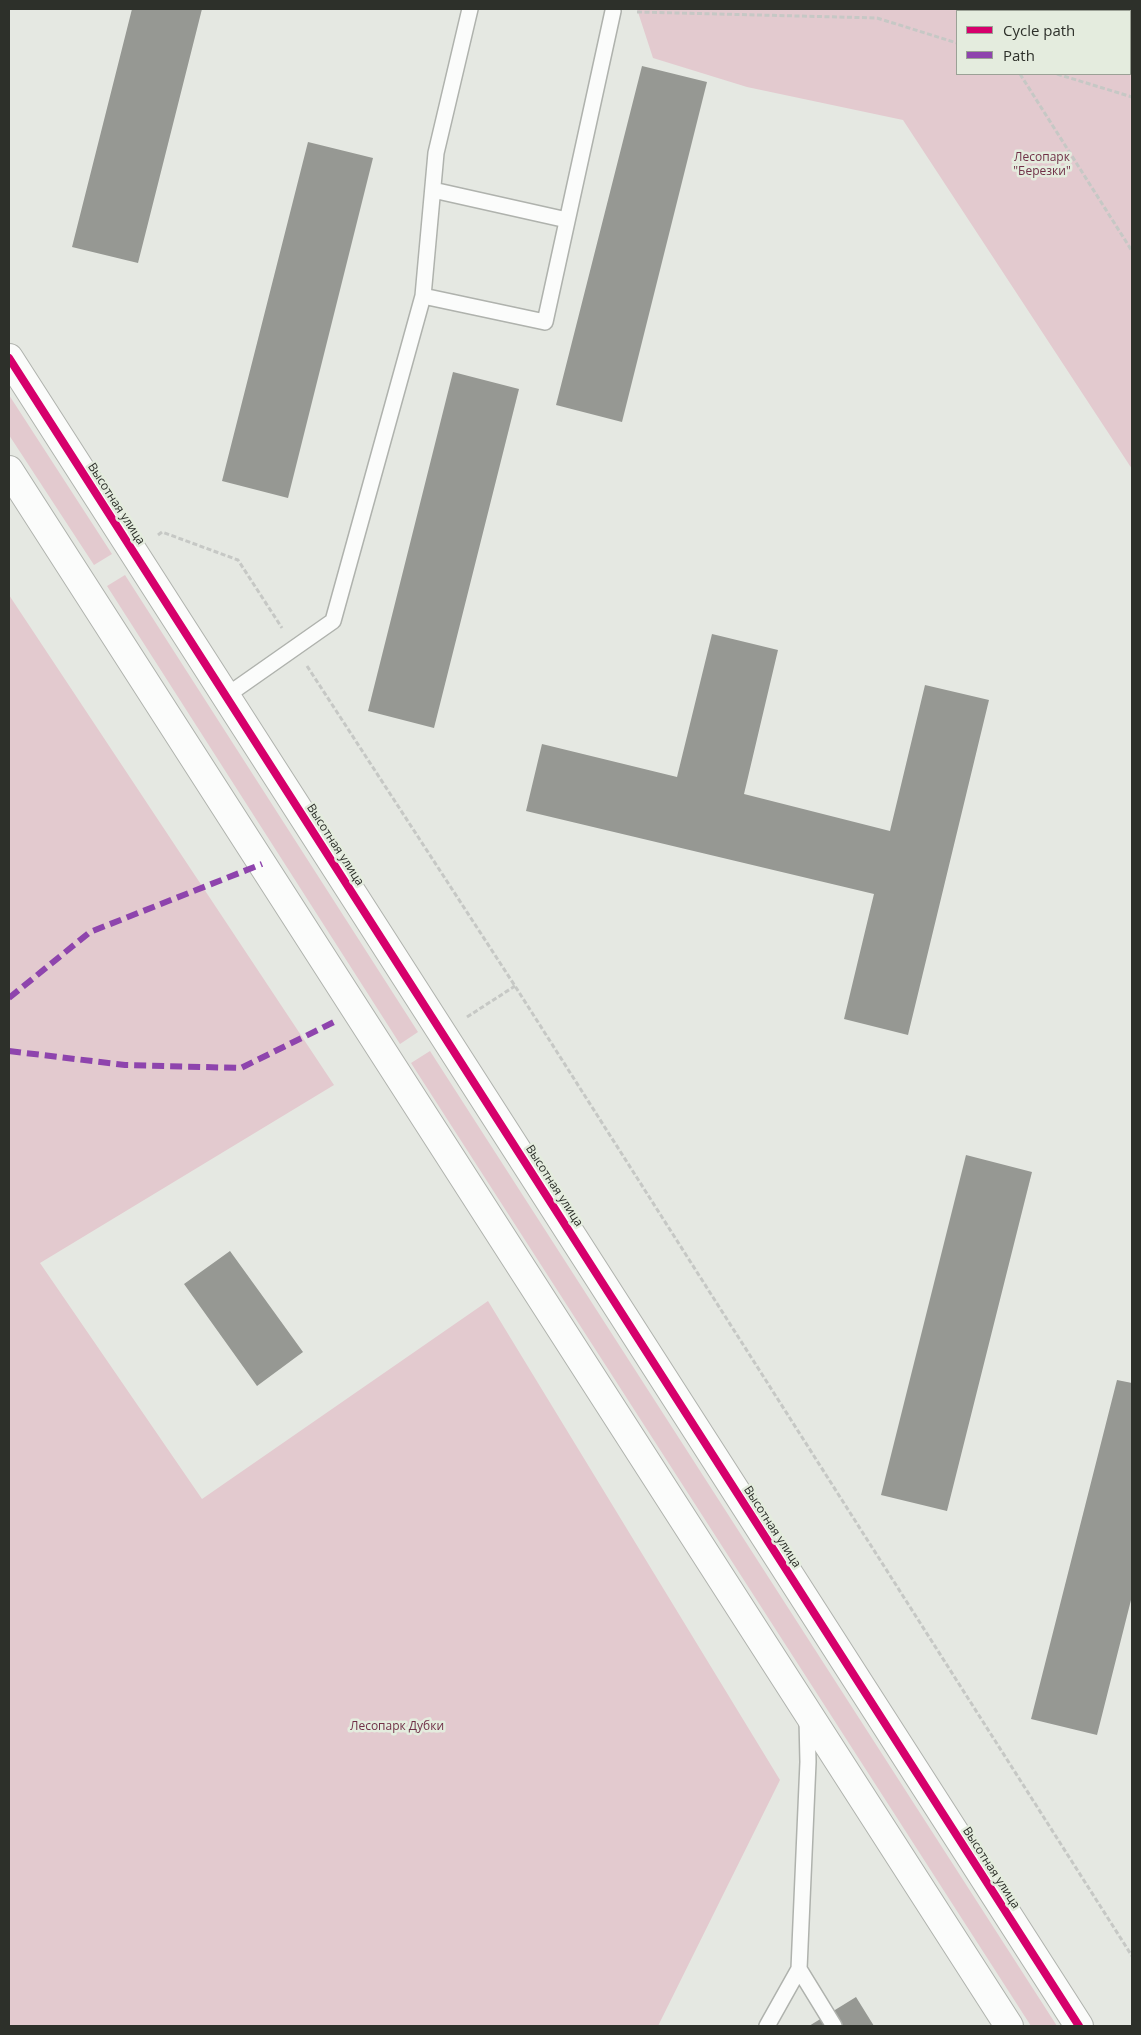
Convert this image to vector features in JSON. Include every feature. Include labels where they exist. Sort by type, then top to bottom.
[{"type":"street","name":"Высотная улица","points":[[9,358],[1079,2026]]},
{"type":"street","points":[[9,470],[1010,2026]]},
{"type":"lane","points":[[226,696],[333,621],[423,296],[436,153],[470,9]]},
{"type":"lane","points":[[423,296],[545,322],[613,11]]},
{"type":"lane","points":[[433,190],[567,220]]},
{"type":"lane","points":[[767,2026],[799,1969],[808,1762],[806,1711]]},
{"type":"lane","points":[[799,1969],[834,2026]]},
{"type":"path","points":[[613,11],[877,18],[956,43]]},
{"type":"path","points":[[1021,75],[1132,251]]},
{"type":"path","points":[[1060,75],[1132,97]]},
{"type":"path","points":[[238,560],[520,994],[1132,1956]]},
{"type":"green space","name":"Лесопарк \"Березки\"","points":[[637,9],[1132,9],[1132,469],[903,120],[747,87],[653,58]]},
{"type":"green space","points":[[9,395],[112,554],[94,565],[9,435]]},
{"type":"green space","points":[[125,575],[418,1032],[400,1044],[107,586]]},
{"type":"green space","name":"Лесопарк Дубки","points":[[9,595],[334,1085],[40,1263],[202,1499],[488,1301],[780,1780],[658,2026],[9,2026]]},
{"type":"green space","points":[[430,1051],[1057,2026],[1031,2026],[411,1063]]},
{"type":"building","points":[[132,9],[202,9],[138,263],[72,247]]},
{"type":"building","points":[[642,66],[707,82],[622,422],[556,405]]},
{"type":"building","points":[[308,142],[373,158],[288,498],[222,481]]},
{"type":"building","points":[[453,372],[519,389],[434,728],[368,711]]},
{"type":"building","points":[[712,634],[778,650],[744,794],[890,831],[925,685],[989,700],[908,1035],[844,1019],[874,894],[526,811],[542,744],[677,777]]},
{"type":"building","points":[[966,1155],[1032,1172],[947,1511],[881,1495]]},
{"type":"building","points":[[230,1251],[303,1352],[257,1386],[184,1284]]},
{"type":"building","points":[[1117,1380],[1132,1383],[1132,1596],[1097,1735],[1031,1719]]},
{"type":"building","points":[[856,1997],[874,2026],[809,2026]]},
{"type":"marked path","points":[[9,998],[90,932],[262,864]]},
{"type":"marked path","points":[[9,1051],[125,1065],[241,1068],[336,1021]]},
{"type":"cycle path","points":[[9,358],[1079,2026]]}]
